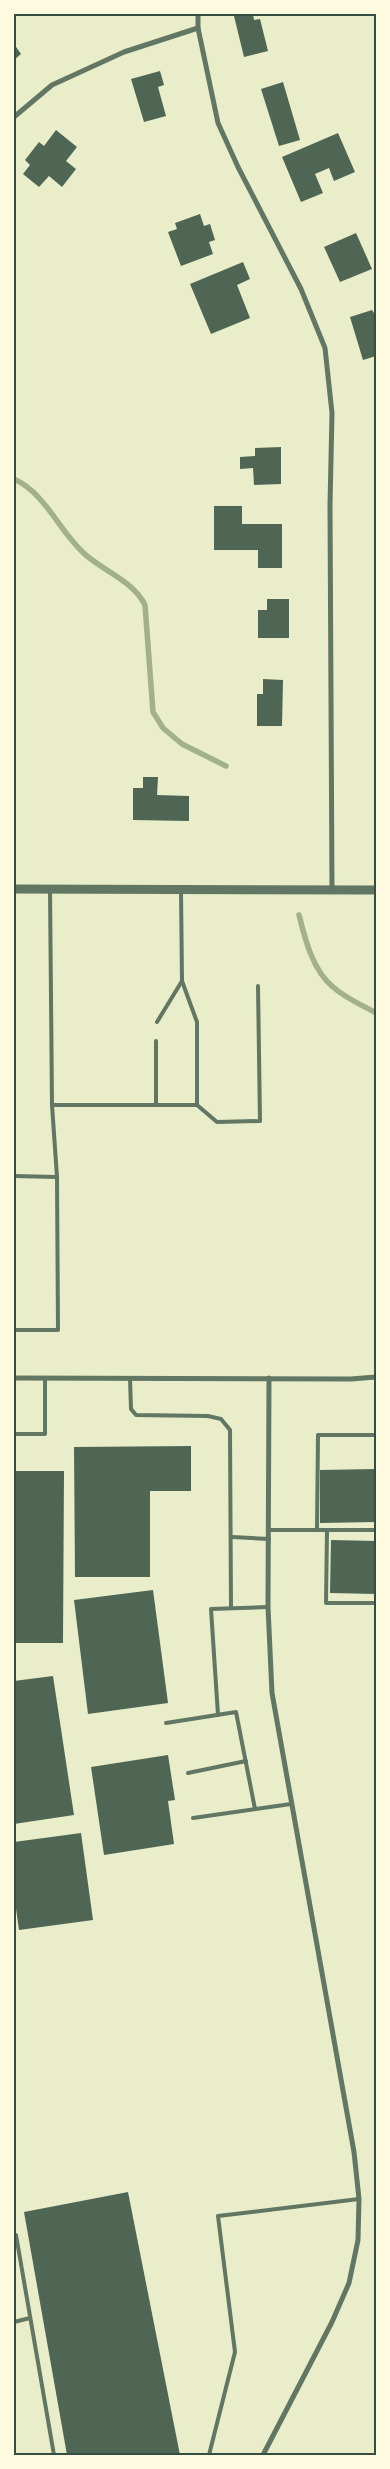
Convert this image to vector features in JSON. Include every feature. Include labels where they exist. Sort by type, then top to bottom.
[{"type":"street","points":[[198,14],[198,28],[218,123],[238,167],[301,289],[325,348],[332,413],[330,515],[332,890]]},
{"type":"street","points":[[14,117],[52,84],[124,52],[198,28]]},
{"type":"street","points":[[14,889],[376,890]]},
{"type":"street","points":[[14,1378],[351,1379],[376,1377]]},
{"type":"street","points":[[263,2455],[332,2322],[349,2283],[358,2240],[359,2199],[354,2152],[272,1693],[268,1607],[270,1378]]},
{"type":"lane","points":[[14,1330],[58,1330],[57,1177],[52,1105],[50,889]]},
{"type":"lane","points":[[182,889],[182,981],[197,1022],[197,1105]]},
{"type":"lane","points":[[156,1022],[182,981]]},
{"type":"lane","points":[[52,1105],[197,1105],[217,1122],[260,1121],[258,986]]},
{"type":"lane","points":[[156,1040],[156,1105]]},
{"type":"lane","points":[[14,1176],[57,1177]]},
{"type":"lane","points":[[14,1434],[45,1434],[45,1378]]},
{"type":"lane","points":[[130,1378],[131,1409],[136,1415],[208,1416],[221,1419],[230,1430],[231,1608]]},
{"type":"lane","points":[[317,1530],[318,1435],[376,1435]]},
{"type":"lane","points":[[269,1530],[376,1530]]},
{"type":"lane","points":[[326,1530],[326,1603],[376,1603]]},
{"type":"lane","points":[[232,1537],[269,1539]]},
{"type":"lane","points":[[218,1715],[211,1609],[268,1607]]},
{"type":"lane","points":[[166,1723],[236,1712],[255,1809]]},
{"type":"lane","points":[[188,1773],[246,1761]]},
{"type":"lane","points":[[194,1818],[291,1804]]},
{"type":"lane","points":[[209,2455],[235,2352],[218,2216],[359,2199]]},
{"type":"lane","points":[[16,2235],[54,2455]]},
{"type":"lane","points":[[14,2322],[30,2318]]},
{"type":"building","points":[[253,14],[254,20],[260,19],[268,51],[244,57],[234,16]]},
{"type":"building","points":[[14,44],[21,54],[14,60]]},
{"type":"building","points":[[160,71],[164,85],[158,87],[166,116],[144,122],[131,79]]},
{"type":"building","points":[[283,82],[300,140],[279,146],[261,89]]},
{"type":"building","points":[[56,130],[77,147],[66,161],[76,169],[62,187],[49,176],[39,187],[23,174],[30,165],[25,160],[39,142],[44,146]]},
{"type":"building","points":[[338,133],[355,172],[334,181],[329,168],[315,174],[323,193],[301,202],[282,157]]},
{"type":"building","points":[[200,214],[204,226],[210,224],[215,240],[209,242],[213,254],[181,266],[168,232],[177,229],[175,223]]},
{"type":"building","points":[[356,233],[372,269],[340,282],[324,247]]},
{"type":"building","points":[[243,262],[250,279],[237,285],[250,318],[211,334],[190,284]]},
{"type":"building","points":[[372,310],[376,316],[376,356],[363,360],[350,317]]},
{"type":"building","points":[[281,447],[281,484],[254,485],[253,468],[240,469],[240,457],[255,456],[255,448]]},
{"type":"building","points":[[214,506],[242,506],[242,524],[282,524],[282,568],[258,568],[258,550],[214,550]]},
{"type":"building","points":[[267,599],[289,599],[289,638],[258,638],[258,610],[267,610]]},
{"type":"building","points":[[263,679],[283,680],[282,726],[257,726],[257,694],[263,694]]},
{"type":"building","points":[[143,777],[158,777],[157,795],[189,796],[189,821],[133,820],[133,788],[143,788]]},
{"type":"building","points":[[191,1446],[191,1491],[150,1491],[150,1577],[75,1577],[74,1447]]},
{"type":"building","points":[[376,1469],[376,1522],[320,1523],[320,1470]]},
{"type":"building","points":[[14,1471],[64,1471],[63,1643],[14,1643]]},
{"type":"building","points":[[331,1540],[376,1541],[376,1594],[330,1593]]},
{"type":"building","points":[[153,1590],[168,1703],[88,1714],[74,1600]]},
{"type":"building","points":[[53,1676],[74,1815],[14,1824],[14,1681]]},
{"type":"building","points":[[168,1755],[175,1800],[168,1801],[174,1844],[104,1855],[91,1767]]},
{"type":"building","points":[[81,1833],[93,1920],[19,1930],[14,1894],[14,1842]]},
{"type":"building","points":[[128,2192],[180,2455],[67,2455],[24,2212]]},
{"type":"waterway","points":[[14,479],[36,494],[77,547],[94,562],[127,584],[140,597],[145,605],[153,712],[163,728],[182,744],[226,766]]},
{"type":"waterway","points":[[299,915],[315,964],[326,980],[343,995],[376,1013]]}]
